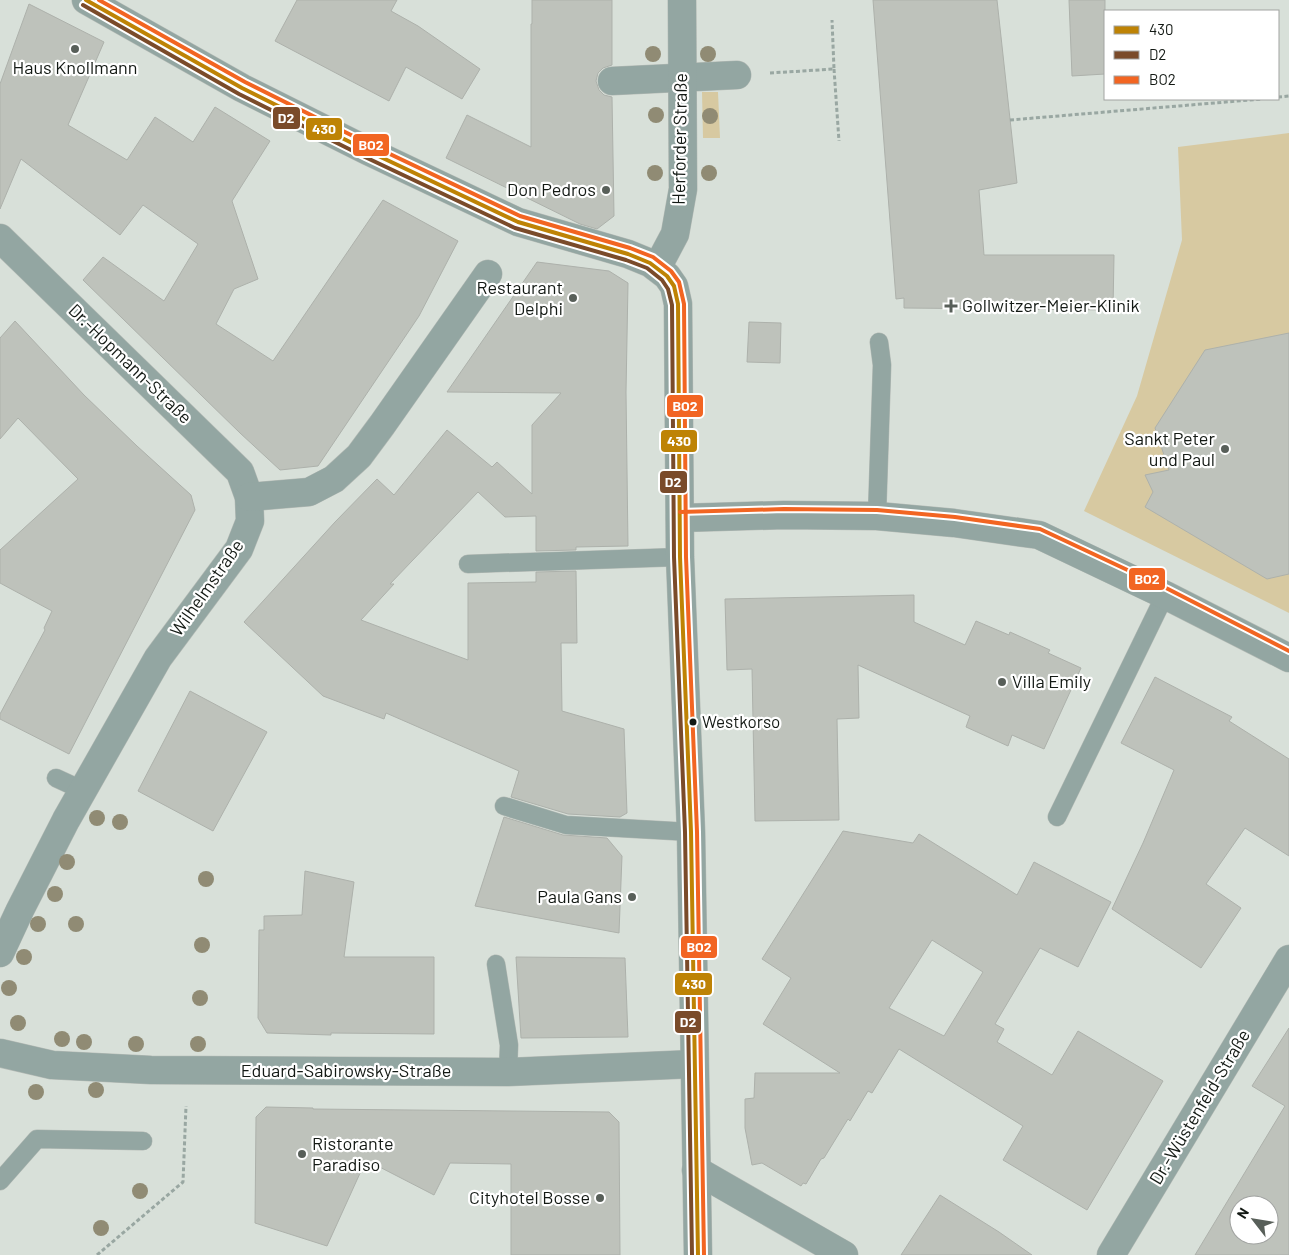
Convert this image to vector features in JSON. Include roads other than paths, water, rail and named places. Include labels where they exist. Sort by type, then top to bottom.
[{"type":"street","points":[[86,0],[242,88],[368,151],[518,222],[628,254],[650,263],[667,276],[674,286],[678,304],[680,557],[691,832],[698,1255]]},
{"type":"street","name":"Herforder Straße","points":[[657,268],[675,234],[683,189],[682,0]]},
{"type":"street","points":[[612,80],[737,75]]},
{"type":"street","name":"Dr.-Hopmann-Straße","points":[[0,238],[240,472],[249,497]]},
{"type":"street","points":[[249,497],[309,492],[334,479],[359,456],[488,274]]},
{"type":"street","name":"Wilhelmstraße","points":[[0,953],[39,871],[82,790],[158,658],[239,548],[250,521],[249,497]]},
{"type":"street","points":[[680,518],[877,516],[954,523],[1039,535],[1165,595],[1289,658]]},
{"type":"street","name":"Dr.-Wüstenfeld-Straße","points":[[1111,1255],[1289,959]]},
{"type":"street","name":"Eduard-Sabirowsky-Straße","points":[[0,1053],[52,1065],[151,1070],[508,1072],[694,1064]]},
{"type":"street","points":[[696,1170],[844,1255]]},
{"type":"lane","points":[[877,516],[882,365],[879,342]]},
{"type":"lane","points":[[468,564],[680,557]]},
{"type":"lane","points":[[1057,817],[1165,595]]},
{"type":"lane","points":[[56,778],[82,790]]},
{"type":"lane","points":[[504,806],[566,825],[691,832]]},
{"type":"lane","points":[[496,964],[509,1045],[508,1072]]},
{"type":"lane","points":[[0,1181],[37,1140],[143,1141]]},
{"type":"place","name":"Haus Knollmann","points":[[75,49]]},
{"type":"place","name":"Don Pedros","points":[[606,190]]},
{"type":"place","name":"Restaurant Delphi","points":[[573,298]]},
{"type":"place","name":"Gollwitzer-Meier-Klinik","points":[[951,306]]},
{"type":"place","name":"Sankt Peter und Paul","points":[[1225,449]]},
{"type":"place","name":"Villa Emily","points":[[1002,682]]},
{"type":"place","name":"Westkorso","points":[[693,722]]},
{"type":"place","name":"Paula Gans","points":[[632,897]]},
{"type":"place","name":"Ristorante Paradiso","points":[[302,1154]]},
{"type":"place","name":"Cityhotel Bosse","points":[[600,1198]]}]
